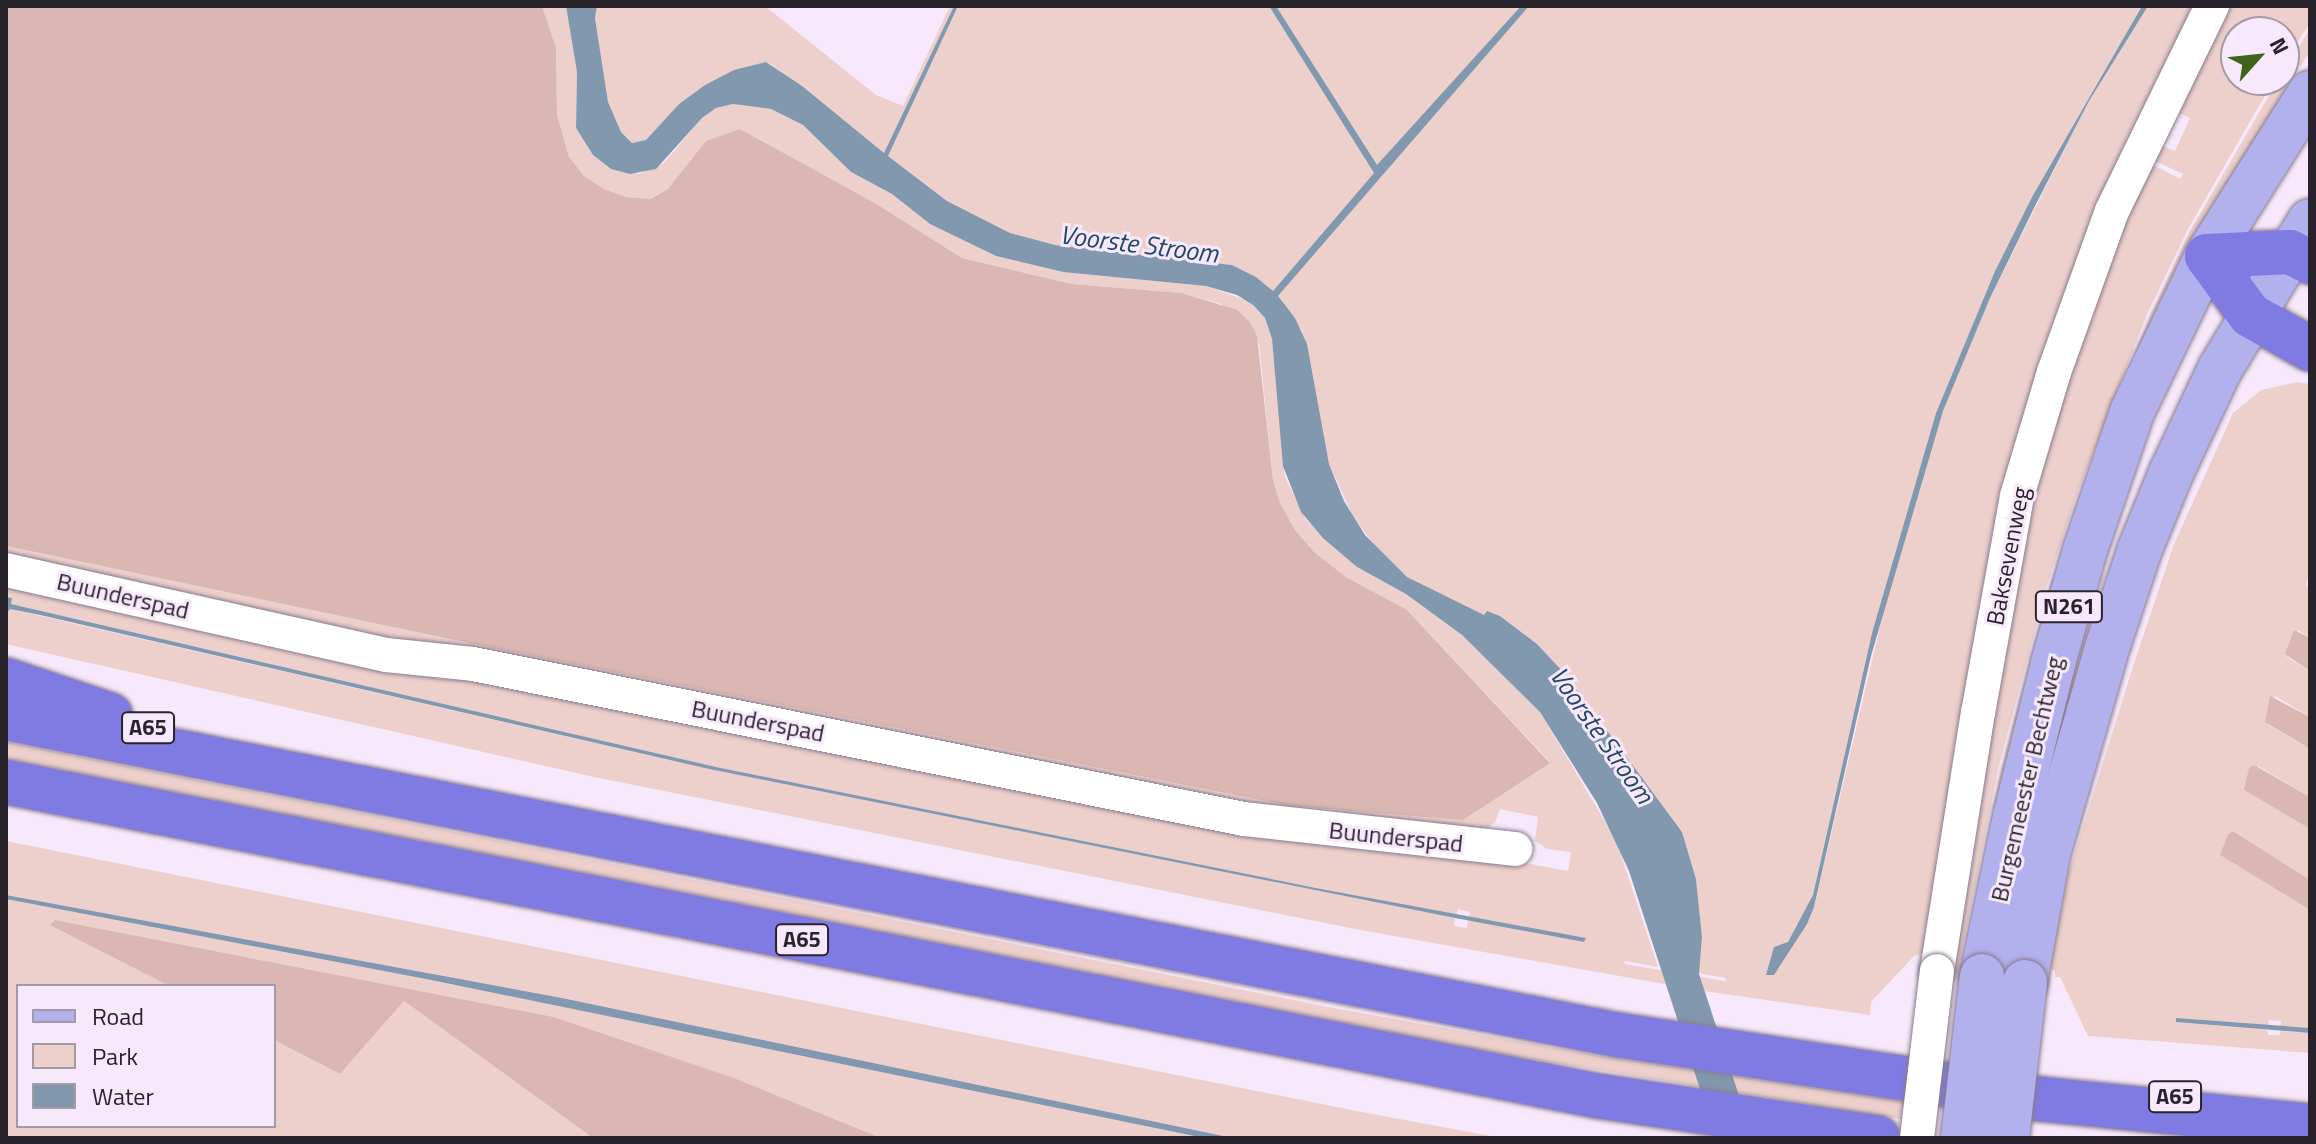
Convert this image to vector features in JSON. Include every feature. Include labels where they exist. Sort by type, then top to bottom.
[{"type":"highway","points":[[2303,245],[2207,256],[2250,315],[2310,349]]},
{"type":"highway","name":"A65","points":[[6,680],[291,775]]},
{"type":"highway","name":"A65","points":[[6,718],[1618,1035],[2040,1099],[2310,1126]]},
{"type":"highway","name":"A65","points":[[6,782],[1598,1096],[1878,1138]]},
{"type":"highway","name":"A65","points":[[2040,1099],[2310,1095]]},
{"type":"main road","name":"Burgemeester Bechtweg","points":[[1963,1138],[1982,976],[2015,817],[2085,550],[2132,412],[2207,256],[2310,93]]},
{"type":"main road","name":"Burgemeester Bechtweg","points":[[2007,1138],[2025,982],[2048,854],[2108,645],[2140,549],[2193,423],[2250,315],[2303,245]]},
{"type":"street","name":"Baksevenweg","points":[[1917,1138],[1937,971],[1978,713],[2017,496],[2054,372],[2112,211],[2212,6]]},
{"type":"street","name":"Buunderspad","points":[[6,570],[386,655],[473,664],[1244,819],[1515,849]]},
{"type":"green space","points":[[542,6],[566,6],[577,72],[576,128],[593,155],[611,169],[639,174],[663,164],[702,118],[716,108],[733,104],[771,109],[803,125],[851,172],[892,194],[930,224],[996,256],[1063,272],[1206,286],[1248,301],[1265,318],[1272,339],[1285,477],[1306,520],[1357,567],[1406,594],[1462,635],[1540,712],[1616,840],[1658,967],[1625,961],[1624,964],[1725,981],[1726,978],[1698,973],[1702,937],[1696,879],[1682,832],[1566,675],[1537,644],[1500,616],[1487,611],[1485,616],[1407,577],[1378,550],[1354,518],[1329,464],[1302,331],[1278,296],[1529,6],[2142,6],[2032,197],[1995,271],[1936,413],[1872,633],[1813,895],[1774,975],[1814,907],[1895,563],[1943,411],[1990,298],[2089,101],[2148,6],[2199,6],[2058,319],[1923,953],[1914,956],[1871,1002],[1870,1015],[1704,991],[1355,929],[594,777],[6,644],[6,614],[10,609],[709,769],[1455,918],[1454,926],[1467,928],[1468,920],[1584,942],[1585,938],[1469,917],[1470,912],[1458,909],[1456,915],[716,767],[11,604],[12,598],[6,597],[6,579],[1568,871],[1571,852],[1547,849],[1535,841],[1538,817],[1500,809],[1495,822],[1484,831],[1274,813],[422,648],[6,560],[6,546],[498,649],[1291,806],[1334,811],[1550,762],[1407,610],[1346,577],[1314,552],[1295,530],[1280,503],[1273,480],[1259,344],[1221,304],[1182,293],[1072,284],[962,258],[875,203],[740,129],[687,168],[668,189],[649,199],[626,197],[604,189],[584,176],[569,158],[557,115],[556,48]]},
{"type":"green space","points":[[597,6],[765,6],[876,95],[903,106],[950,6],[954,6],[884,153],[771,64],[734,70],[705,85],[679,104],[646,140],[632,143],[621,132],[608,102],[595,18]]},
{"type":"green space","points":[[958,6],[1269,6],[1374,173],[1273,291],[1256,277],[1232,265],[1055,245],[1010,233],[947,201],[887,155]]},
{"type":"green space","points":[[1276,6],[1521,6],[1377,166]]},
{"type":"green space","points":[[2227,6],[2310,6],[2310,23],[2300,38],[2300,16],[2222,16]]},
{"type":"green space","points":[[2220,19],[2220,96],[2265,96],[2188,229],[2147,314],[2077,494],[2047,585],[1998,769],[1958,973],[1950,972],[2010,582],[2055,408],[2109,257],[2149,163],[2180,179],[2183,174],[2153,160],[2160,145],[2175,151],[2190,118],[2173,110]]},
{"type":"green space","points":[[2310,29],[2310,51],[2300,68],[2300,45]]},
{"type":"green space","points":[[2269,96],[2283,96],[2223,196],[1962,973],[2001,770],[2050,586],[2080,495],[2150,316],[2190,231]]},
{"type":"green space","points":[[2297,382],[2310,384],[2310,575],[2306,584],[2310,592],[2310,638],[2298,630],[2287,657],[2310,671],[2310,717],[2275,696],[2269,725],[2310,749],[2310,797],[2258,766],[2244,790],[2310,829],[2310,880],[2233,831],[2228,834],[2220,855],[2310,910],[2310,1028],[2280,1027],[2281,1021],[2269,1020],[2268,1026],[2235,1022],[2176,1022],[2267,1030],[2268,1035],[2280,1035],[2280,1031],[2310,1033],[2310,1053],[2088,1036],[2060,977],[2055,977],[2055,970],[2050,969],[2068,875],[2136,657],[2174,544],[2233,413],[2261,390]]},
{"type":"green space","points":[[6,742],[1333,1008],[1600,1056],[1933,1106],[1933,1109],[1903,1105],[1901,1118],[1924,1123],[1501,1054],[6,759]]},
{"type":"green space","points":[[6,841],[1502,1138],[1233,1138],[562,998],[6,895]]},
{"type":"green space","points":[[6,899],[431,980],[1204,1138],[881,1138],[733,1078],[554,1017],[55,920],[51,925],[165,984],[16,984],[16,1128],[276,1128],[276,1041],[340,1074],[404,1001],[593,1138],[6,1138]]},
{"type":"shaded area","points":[[6,6],[542,6],[556,48],[557,115],[569,157],[584,176],[604,189],[626,197],[650,199],[668,189],[706,141],[740,129],[875,203],[962,258],[1072,284],[1182,293],[1237,310],[1250,322],[1257,336],[1273,480],[1280,503],[1295,530],[1314,552],[1346,577],[1407,610],[1550,763],[1463,820],[1291,806],[498,649],[6,546]]},
{"type":"shaded area","points":[[2294,630],[2310,638],[2310,671],[2285,654]]},
{"type":"shaded area","points":[[2270,696],[2310,717],[2310,749],[2265,722]]},
{"type":"shaded area","points":[[2254,765],[2310,797],[2310,829],[2244,790],[2249,768]]},
{"type":"shaded area","points":[[2233,831],[2310,880],[2310,910],[2220,855],[2228,834]]},
{"type":"shaded area","points":[[55,920],[554,1017],[734,1078],[881,1138],[593,1138],[404,1001],[340,1074],[276,1041],[276,984],[165,984],[50,925]]},
{"type":"water","name":"Voorste Stroom","points":[[566,6],[597,6],[595,18],[608,102],[621,132],[632,143],[646,140],[679,104],[705,85],[734,70],[766,62],[802,86],[884,153],[954,6],[958,6],[888,156],[947,201],[1010,233],[1055,245],[1232,265],[1256,277],[1273,291],[1374,173],[1269,6],[1276,6],[1377,165],[1521,6],[1529,6],[1278,296],[1295,318],[1307,344],[1329,464],[1344,501],[1365,535],[1407,577],[1484,615],[1487,611],[1500,616],[1537,644],[1566,675],[1682,832],[1696,879],[1702,937],[1699,974],[1753,1138],[1716,1138],[1629,871],[1597,803],[1540,712],[1462,635],[1406,594],[1357,567],[1323,538],[1301,512],[1283,466],[1272,339],[1265,318],[1253,305],[1237,295],[1206,286],[1063,272],[996,256],[930,224],[892,194],[851,172],[803,125],[771,109],[733,104],[716,108],[702,118],[656,169],[630,174],[611,169],[593,155],[576,128],[577,72]]},
{"type":"water","points":[[2142,6],[2148,6],[2089,101],[2034,208],[1990,298],[1943,411],[1871,656],[1814,907],[1807,924],[1774,975],[1766,975],[1774,947],[1788,942],[1813,895],[1872,633],[1936,413],[1995,271],[2032,197]]},
{"type":"water","points":[[6,597],[12,598],[11,604],[716,767],[1321,889],[1586,938],[1584,942],[1455,918],[709,769],[40,615],[10,609],[6,614]]},
{"type":"water","points":[[6,895],[562,998],[1233,1138],[1204,1138],[431,980],[6,899]]},
{"type":"water","points":[[2176,1018],[2310,1028],[2310,1033],[2176,1022]]}]
